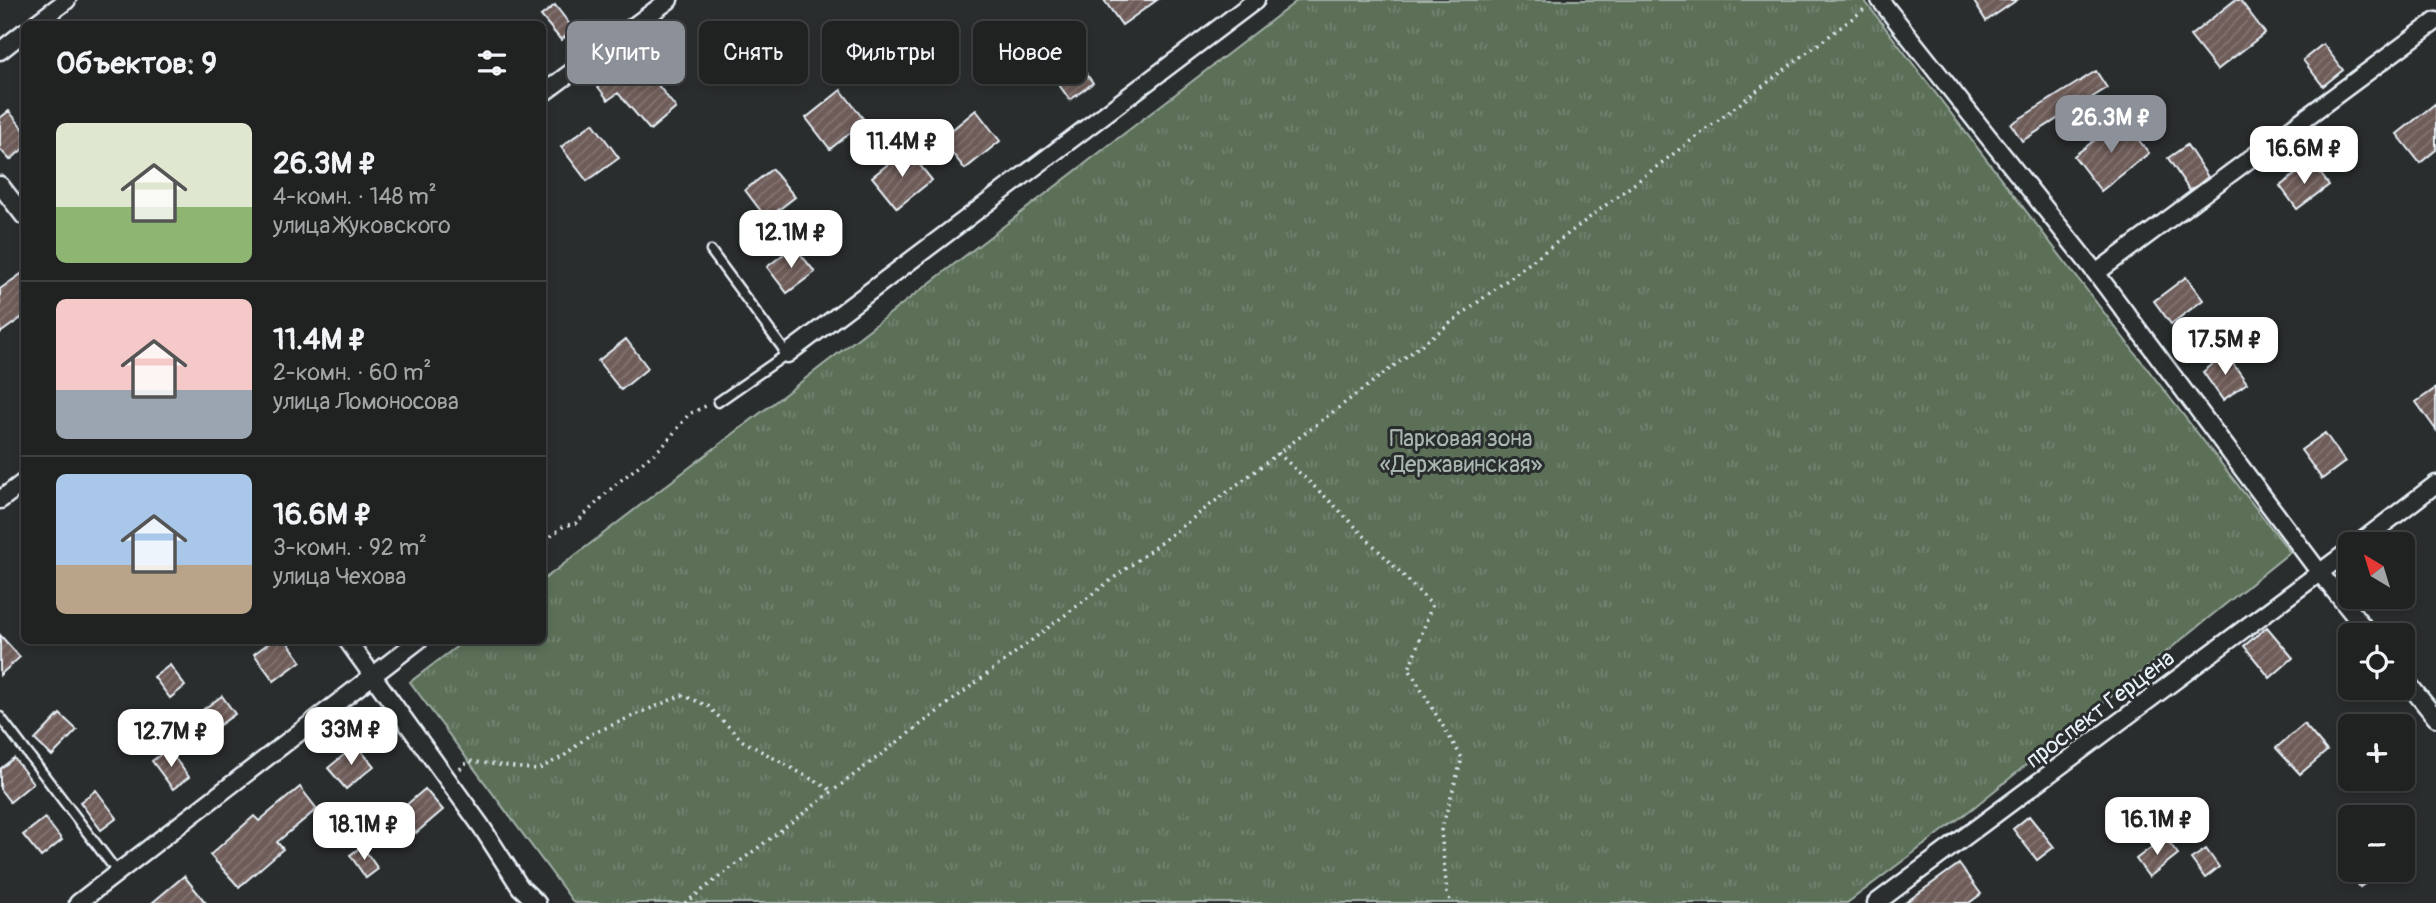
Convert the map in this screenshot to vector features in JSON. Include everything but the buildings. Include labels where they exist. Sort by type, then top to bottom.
[{"type":"street","points":[[39,21],[67,0]]},
{"type":"street","points":[[546,91],[669,0]]},
{"type":"street","points":[[787,354],[1256,0]]},
{"type":"street","points":[[1878,0],[2096,273],[2360,623]]},
{"type":"street","points":[[2096,273],[2436,21]]},
{"type":"street","points":[[0,51],[21,34]]},
{"type":"street","points":[[0,185],[21,212]]},
{"type":"street","points":[[0,500],[21,484]]},
{"type":"street","points":[[2374,532],[2436,484]]},
{"type":"street","name":"проспект Герцена","points":[[1876,903],[2338,559]]},
{"type":"street","points":[[350,644],[481,825],[520,887],[537,903]]},
{"type":"street","points":[[78,903],[414,644]]},
{"type":"street","points":[[2415,692],[2436,719]]},
{"type":"lane","points":[[710,251],[787,354],[718,401]]},
{"type":"lane","points":[[0,717],[118,873]]},
{"type":"path","points":[[685,903],[1878,0]]},
{"type":"path","points":[[546,544],[564,526],[576,523],[664,445],[689,414],[718,401]]},
{"type":"path","points":[[1278,453],[1332,503],[1432,605],[1409,669],[1462,758],[1441,831],[1447,893],[1451,903]]},
{"type":"path","points":[[448,779],[468,761],[537,770],[564,756],[589,736],[682,695],[709,706],[743,741],[833,791]]},
{"type":"green space","name":"Парковая зона «Державинская»","points":[[1298,0],[1864,0],[2290,552],[1973,808],[1847,903],[574,903],[410,682],[460,644],[546,644],[546,578]]}]
